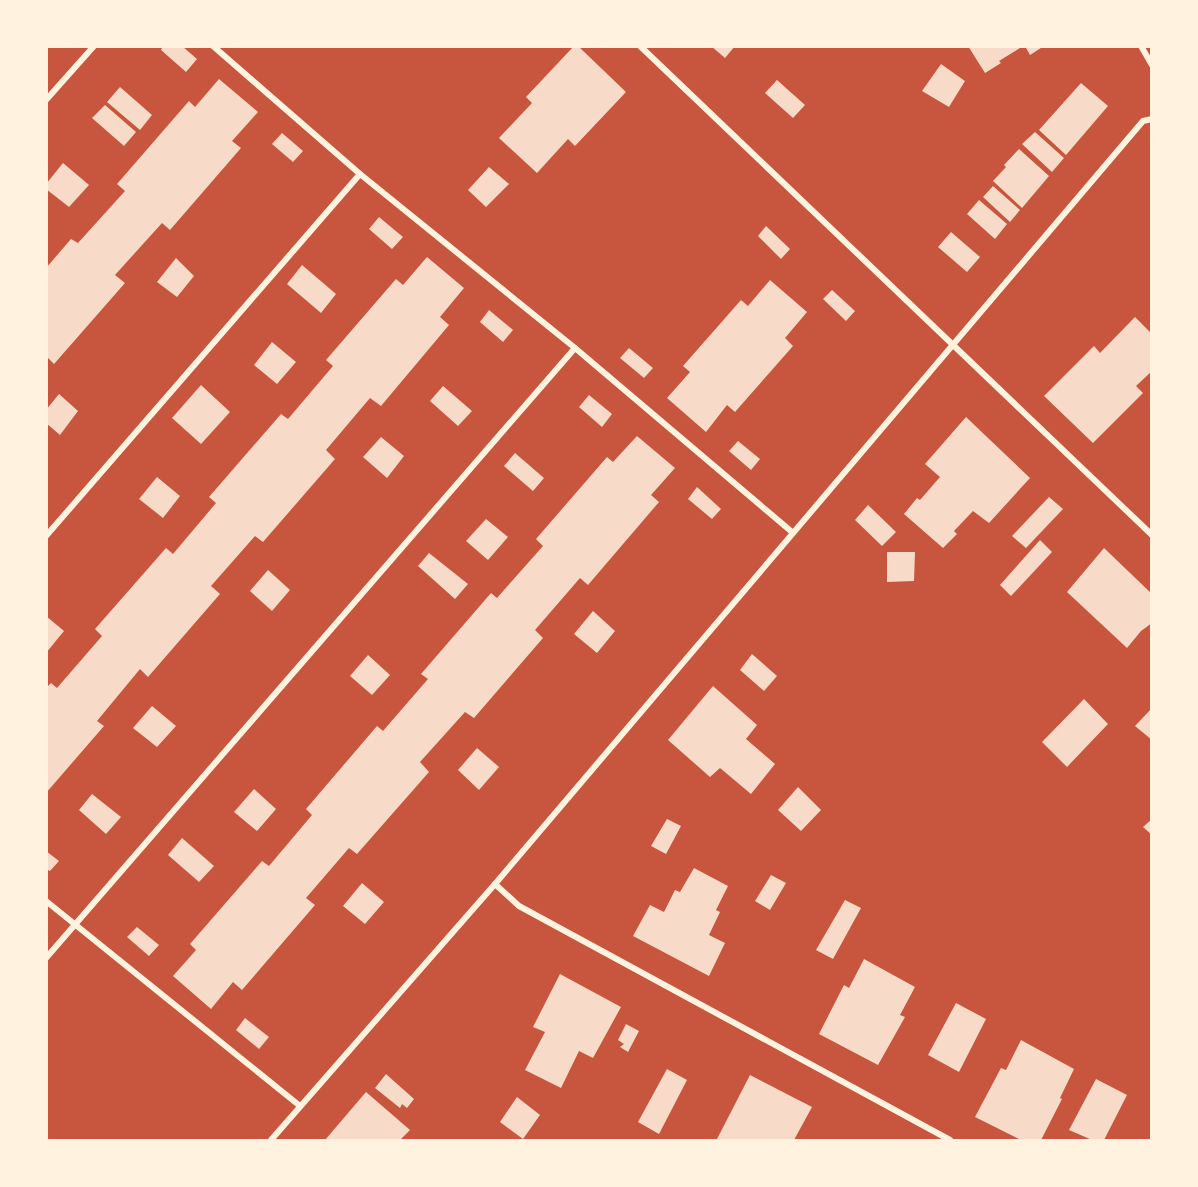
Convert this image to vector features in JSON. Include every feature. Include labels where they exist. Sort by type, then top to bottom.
[{"type":"street","points":[[46,100],[94,46]]},
{"type":"street","points":[[213,46],[360,174],[576,348],[792,532]]},
{"type":"street","points":[[640,46],[1152,535]]},
{"type":"street","points":[[1141,46],[1152,64]]},
{"type":"street","points":[[271,1140],[495,884],[1143,121],[1152,119]]},
{"type":"street","points":[[46,536],[360,174]]},
{"type":"street","points":[[46,957],[576,348]]},
{"type":"street","points":[[495,884],[519,906],[950,1140]]},
{"type":"street","points":[[46,901],[300,1106]]},
{"type":"building","points":[[163,46],[182,46],[197,59],[186,72],[161,50]]},
{"type":"building","points":[[574,46],[578,46],[626,92],[575,146],[568,139],[537,173],[499,138],[532,103],[526,97]]},
{"type":"building","points":[[711,46],[735,46],[725,58]]},
{"type":"building","points":[[968,46],[1023,46],[985,73]]},
{"type":"building","points":[[1025,46],[1044,46],[1030,55]]},
{"type":"building","points":[[941,64],[965,81],[949,107],[922,91]]},
{"type":"building","points":[[219,79],[258,112],[232,141],[241,148],[170,230],[162,223],[115,275],[125,283],[54,364],[46,356],[46,268],[71,239],[78,243],[125,191],[117,184],[189,101],[195,107]]},
{"type":"building","points":[[777,80],[805,105],[793,118],[765,93]]},
{"type":"building","points":[[1081,83],[1108,106],[1066,155],[1039,130]]},
{"type":"building","points":[[120,87],[152,115],[140,130],[107,102]]},
{"type":"building","points":[[105,105],[136,132],[124,146],[92,118]]},
{"type":"building","points":[[1035,132],[1064,158],[1052,172],[1022,144]]},
{"type":"building","points":[[282,133],[303,151],[293,162],[272,144]]},
{"type":"building","points":[[1019,149],[1049,176],[1022,208],[993,181]]},
{"type":"building","points":[[63,163],[89,185],[69,207],[46,189],[46,184]]},
{"type":"building","points":[[489,167],[509,184],[486,207],[468,190]]},
{"type":"building","points":[[993,186],[1020,210],[1010,222],[983,197]]},
{"type":"building","points":[[979,200],[1007,224],[995,239],[967,214]]},
{"type":"building","points":[[379,217],[403,237],[392,249],[369,229]]},
{"type":"building","points":[[766,226],[790,249],[781,259],[758,236]]},
{"type":"building","points":[[951,232],[980,257],[967,272],[938,247]]},
{"type":"building","points":[[427,257],[464,288],[440,317],[449,325],[381,406],[370,398],[326,450],[335,459],[263,542],[255,536],[211,586],[220,594],[148,677],[140,669],[97,721],[104,726],[46,793],[46,688],[51,683],[57,688],[102,636],[95,629],[166,548],[173,554],[216,503],[209,497],[281,414],[288,419],[333,366],[326,360],[396,279],[403,285]]},
{"type":"building","points":[[176,258],[194,276],[177,297],[157,282]]},
{"type":"building","points":[[302,265],[336,294],[321,313],[287,284]]},
{"type":"building","points":[[770,280],[807,312],[785,338],[793,346],[735,412],[727,405],[706,432],[667,398],[690,372],[683,366],[741,300],[748,306]]},
{"type":"building","points":[[832,290],[855,311],[846,321],[823,299]]},
{"type":"building","points":[[489,310],[513,330],[503,342],[480,322]]},
{"type":"building","points":[[1135,317],[1152,334],[1152,371],[1136,386],[1143,393],[1093,443],[1044,396],[1094,346],[1100,353]]},
{"type":"building","points":[[272,342],[296,362],[277,384],[254,365]]},
{"type":"building","points":[[629,348],[653,368],[644,378],[620,358]]},
{"type":"building","points":[[201,385],[230,412],[201,444],[172,418]]},
{"type":"building","points":[[443,386],[472,411],[458,426],[430,401]]},
{"type":"building","points":[[59,394],[78,411],[60,435],[46,423],[46,410]]},
{"type":"building","points":[[589,395],[612,414],[602,427],[579,407]]},
{"type":"building","points":[[966,417],[1030,478],[989,523],[973,511],[954,531],[957,534],[943,548],[904,514],[917,498],[920,500],[940,477],[925,464]]},
{"type":"building","points":[[637,436],[675,468],[651,495],[659,502],[588,585],[580,578],[535,630],[543,638],[474,718],[465,712],[420,762],[429,772],[357,854],[349,848],[306,898],[315,905],[242,990],[233,982],[211,1009],[173,976],[196,950],[190,944],[262,861],[269,866],[312,815],[306,809],[377,726],[383,731],[428,679],[421,674],[491,593],[497,598],[543,546],[536,539],[607,457],[613,462]]},
{"type":"building","points":[[381,437],[404,456],[387,478],[363,457]]},
{"type":"building","points":[[738,441],[760,459],[751,470],[729,451]]},
{"type":"building","points":[[515,453],[544,478],[533,491],[504,466]]},
{"type":"building","points":[[157,477],[180,496],[163,518],[139,499]]},
{"type":"building","points":[[697,487],[721,509],[712,519],[688,499]]},
{"type":"building","points":[[1049,497],[1063,509],[1026,548],[1012,536]]},
{"type":"building","points":[[868,505],[896,532],[882,546],[855,520]]},
{"type":"building","points":[[486,519],[508,537],[488,560],[466,541]]},
{"type":"building","points":[[1040,540],[1052,552],[1011,596],[1000,585]]},
{"type":"building","points":[[1104,548],[1152,594],[1152,623],[1141,631],[1127,648],[1067,592]]},
{"type":"building","points":[[887,552],[915,552],[914,581],[887,582]]},
{"type":"building","points":[[429,553],[468,584],[455,599],[418,566]]},
{"type":"building","points":[[268,570],[290,590],[272,611],[250,591]]},
{"type":"building","points":[[593,611],[615,631],[597,653],[574,634]]},
{"type":"building","points":[[46,616],[64,631],[46,653]]},
{"type":"building","points":[[752,654],[777,676],[764,691],[740,670]]},
{"type":"building","points":[[368,655],[390,675],[372,695],[350,676]]},
{"type":"building","points":[[713,686],[757,725],[746,739],[775,764],[751,794],[720,768],[710,777],[668,740]]},
{"type":"building","points":[[1084,699],[1108,724],[1067,767],[1042,742]]},
{"type":"building","points":[[152,706],[176,726],[157,747],[133,728]]},
{"type":"building","points":[[1152,708],[1152,740],[1135,726]]},
{"type":"building","points":[[477,748],[499,767],[479,790],[458,770]]},
{"type":"building","points":[[798,787],[821,810],[801,831],[778,810]]},
{"type":"building","points":[[254,789],[276,809],[257,831],[234,812]]},
{"type":"building","points":[[92,794],[121,817],[106,834],[79,810]]},
{"type":"building","points":[[667,819],[681,826],[666,854],[651,846]]},
{"type":"building","points":[[1152,819],[1152,835],[1143,827]]},
{"type":"building","points":[[182,838],[214,866],[199,882],[168,855]]},
{"type":"building","points":[[46,851],[59,861],[50,871],[46,869]]},
{"type":"building","points":[[694,868],[728,886],[716,910],[720,912],[709,935],[725,943],[709,976],[633,936],[650,905],[664,912],[675,890],[680,892]]},
{"type":"building","points":[[771,875],[786,883],[770,910],[755,901]]},
{"type":"building","points":[[362,883],[384,902],[365,924],[343,906]]},
{"type":"building","points":[[845,900],[861,908],[833,959],[816,950]]},
{"type":"building","points":[[137,927],[159,945],[149,956],[127,937]]},
{"type":"building","points":[[864,959],[915,987],[900,1015],[905,1017],[878,1065],[819,1034],[844,985],[849,988]]},
{"type":"building","points":[[560,974],[621,1007],[593,1058],[579,1051],[561,1088],[525,1070],[545,1032],[533,1027]]},
{"type":"building","points":[[956,1003],[986,1019],[959,1072],[928,1055]]},
{"type":"building","points":[[245,1018],[269,1037],[259,1049],[236,1030]]},
{"type":"building","points":[[626,1024],[639,1031],[628,1052],[620,1047],[624,1044],[618,1040]]},
{"type":"building","points":[[1021,1040],[1074,1069],[1041,1140],[1021,1140],[975,1117],[1001,1068],[1006,1070]]},
{"type":"building","points":[[667,1069],[687,1080],[659,1134],[638,1122]]},
{"type":"building","points":[[386,1074],[414,1099],[407,1108],[402,1104],[400,1108],[375,1088]]},
{"type":"building","points":[[750,1075],[812,1107],[794,1140],[717,1139]]},
{"type":"building","points":[[1096,1079],[1127,1095],[1104,1140],[1092,1140],[1069,1130]]},
{"type":"building","points":[[366,1092],[410,1130],[400,1140],[325,1140]]},
{"type":"building","points":[[517,1097],[540,1115],[523,1139],[500,1122]]}]
